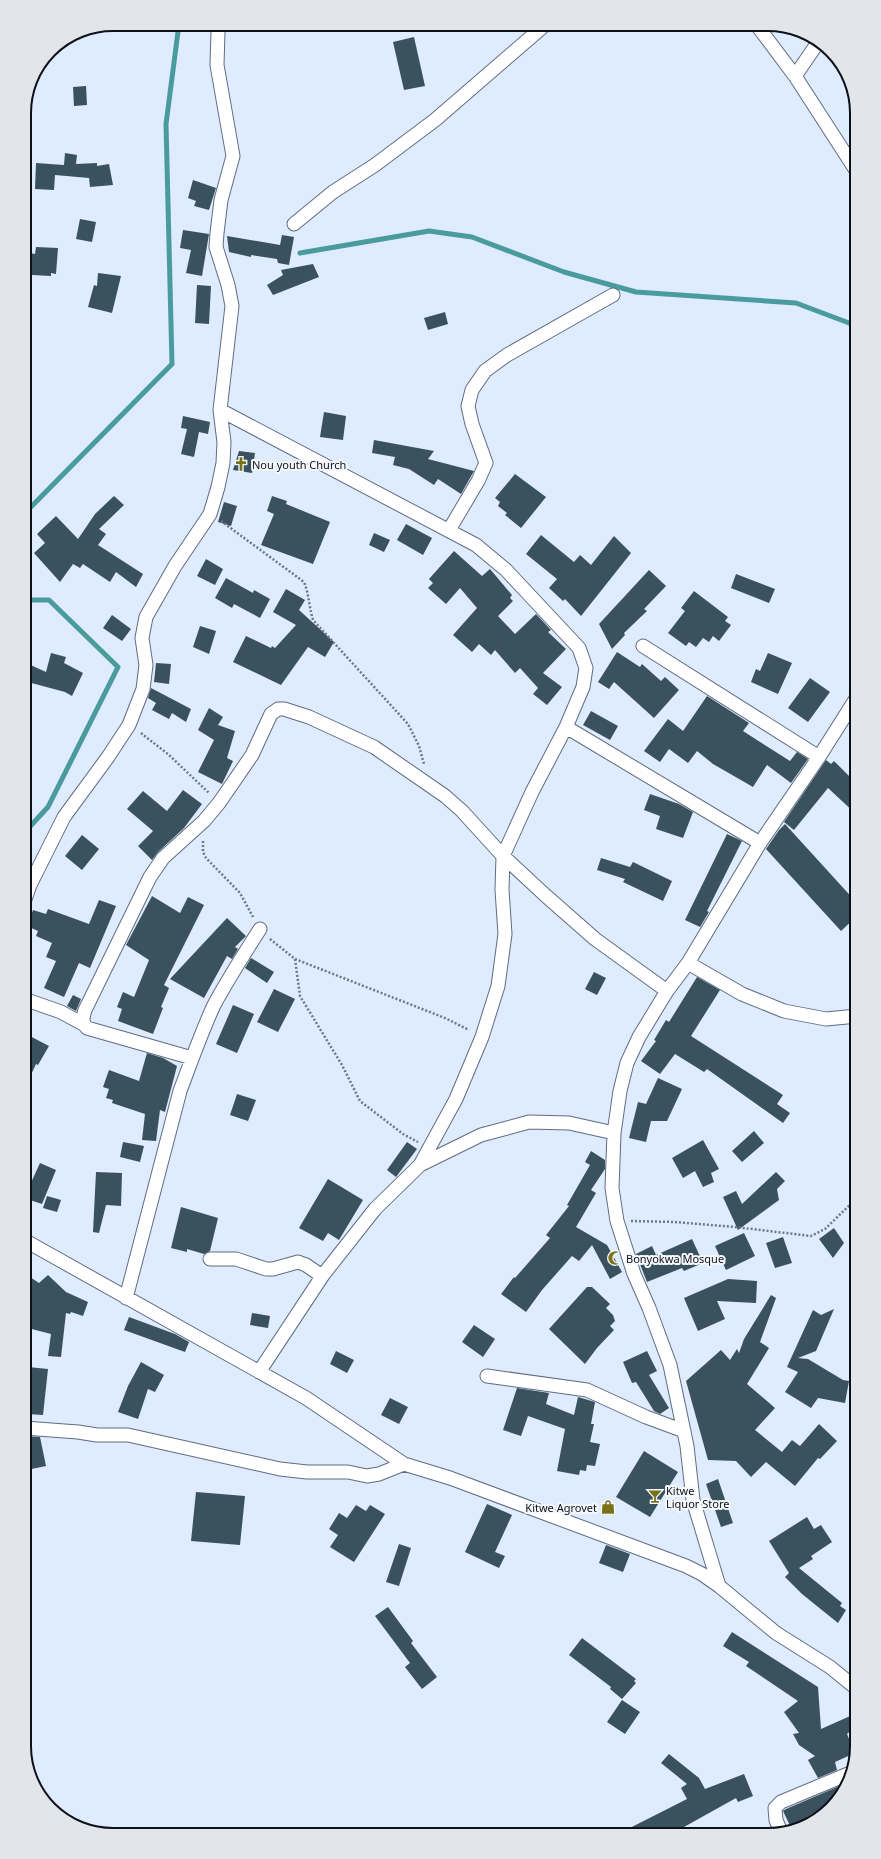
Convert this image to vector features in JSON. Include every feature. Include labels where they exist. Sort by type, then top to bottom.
[{"type":"street","points":[[31,883],[64,816],[129,725],[144,689],[146,665],[142,638],[146,617],[175,566],[210,514],[218,487],[223,463],[224,442],[220,410],[232,306],[228,285],[216,247],[221,200],[233,156],[217,66],[218,31]]},
{"type":"street","points":[[294,224],[333,192],[374,165],[435,120],[538,31]]},
{"type":"street","points":[[761,31],[795,76],[850,161]]},
{"type":"street","points":[[795,76],[815,46]]},
{"type":"street","points":[[449,530],[478,481],[486,463],[472,424],[468,406],[472,390],[485,371],[507,355],[613,295]]},
{"type":"street","points":[[220,410],[476,545],[506,570],[579,648],[586,668],[583,687],[566,727],[532,792],[503,856],[502,890],[505,934],[498,986],[482,1037],[456,1099],[420,1165],[375,1209],[322,1276],[259,1372]]},
{"type":"street","points":[[643,646],[819,757]]},
{"type":"street","points":[[719,1586],[693,1500],[684,1431],[670,1365],[649,1308],[634,1274],[617,1221],[612,1188],[614,1133],[620,1090],[627,1063],[639,1037],[667,991],[688,963],[760,843],[819,757],[850,708]]},
{"type":"street","points":[[84,1024],[82,1020],[85,1010],[150,877],[163,858],[204,821],[219,803],[252,755],[271,714],[278,709],[284,709],[309,717],[374,748],[444,796],[462,811],[503,856],[595,939],[667,991]]},
{"type":"street","points":[[566,727],[760,843]]},
{"type":"street","points":[[126,1298],[180,1091],[214,1006],[240,958],[260,929]]},
{"type":"street","points":[[688,963],[742,994],[784,1011],[826,1019],[850,1017]]},
{"type":"street","points":[[31,1001],[56,1010],[84,1024],[87,1028],[192,1058]]},
{"type":"street","points":[[420,1165],[481,1135],[529,1122],[569,1123],[614,1133]]},
{"type":"street","points":[[31,1244],[306,1398],[404,1464],[464,1483],[686,1566],[702,1574],[719,1586],[776,1633],[830,1667],[850,1683]]},
{"type":"street","points":[[210,1259],[236,1259],[266,1269],[273,1269],[298,1262],[306,1265],[322,1276]]},
{"type":"street","points":[[487,1376],[587,1390],[646,1417],[684,1431]]},
{"type":"street","points":[[31,1429],[97,1435],[128,1436],[280,1469],[300,1471],[348,1472],[367,1476],[379,1474],[404,1464]]},
{"type":"street","points":[[779,1827],[774,1814],[775,1808],[781,1802],[844,1775]]},
{"type":"path","points":[[210,514],[304,582],[307,589],[309,610],[313,620],[408,724],[414,733],[425,766]]},
{"type":"path","points":[[129,725],[169,755],[219,803]]},
{"type":"path","points":[[204,821],[203,845],[206,858],[240,893],[260,929],[295,959],[445,1018],[482,1037]]},
{"type":"path","points":[[295,959],[300,996],[342,1065],[360,1101],[404,1134],[429,1148]]},
{"type":"path","points":[[617,1221],[675,1222],[811,1236],[825,1229],[850,1205]]},
{"type":"building","points":[[414,37],[425,86],[404,90],[393,42]]},
{"type":"building","points":[[86,86],[87,105],[74,106],[73,87]]},
{"type":"building","points":[[65,153],[77,155],[76,164],[97,163],[97,166],[109,164],[113,185],[90,187],[89,178],[55,175],[54,190],[35,189],[36,163],[64,165]]},
{"type":"building","points":[[193,180],[216,188],[209,210],[194,206],[196,201],[188,198]]},
{"type":"building","points":[[80,219],[96,222],[92,242],[76,239]]},
{"type":"building","points":[[183,230],[209,234],[202,276],[186,273],[191,250],[180,248]]},
{"type":"building","points":[[282,235],[294,237],[289,265],[278,263],[277,259],[251,255],[251,257],[229,252],[227,236],[280,245]]},
{"type":"building","points":[[36,247],[58,248],[56,274],[51,273],[51,276],[32,275],[31,253],[35,254]]},
{"type":"building","points":[[313,264],[319,277],[273,295],[267,285],[283,275],[281,270]]},
{"type":"building","points":[[98,273],[121,276],[112,313],[88,307],[94,285],[97,286]]},
{"type":"building","points":[[197,285],[211,286],[209,324],[195,323]]},
{"type":"building","points":[[445,312],[448,324],[428,330],[424,318]]},
{"type":"building","points":[[324,412],[346,416],[343,440],[320,437]]},
{"type":"building","points":[[183,416],[210,422],[208,434],[199,432],[194,457],[181,454],[187,429],[181,428]]},
{"type":"building","points":[[374,440],[434,451],[428,459],[474,471],[461,494],[438,479],[434,485],[409,469],[393,465],[395,457],[372,453]]},
{"type":"building","points":[[239,451],[255,453],[252,473],[233,470]]},
{"type":"building","points":[[515,474],[546,497],[521,528],[505,515],[507,513],[498,506],[500,502],[495,498]]},
{"type":"building","points":[[114,496],[124,505],[99,529],[106,534],[98,545],[143,574],[136,587],[116,572],[110,582],[83,564],[80,568],[73,564],[60,582],[34,553],[45,543],[37,534],[56,516],[78,539],[95,514]]},
{"type":"building","points":[[272,496],[287,501],[286,504],[330,522],[313,564],[261,545],[274,514],[267,511]]},
{"type":"building","points":[[224,502],[237,506],[231,526],[218,522]]},
{"type":"building","points":[[406,524],[432,538],[423,555],[397,540]]},
{"type":"building","points":[[374,533],[390,540],[384,552],[369,545]]},
{"type":"building","points":[[541,535],[574,562],[580,555],[591,565],[614,536],[631,553],[581,616],[565,599],[563,601],[549,588],[557,579],[526,554]]},
{"type":"building","points":[[454,551],[482,576],[490,569],[512,595],[510,598],[513,601],[498,616],[515,634],[536,614],[551,630],[548,632],[566,649],[543,673],[562,687],[547,705],[533,694],[538,688],[520,668],[515,673],[495,650],[491,655],[479,644],[472,652],[453,635],[477,608],[460,588],[446,604],[428,588],[433,583],[429,579]]},
{"type":"building","points":[[206,559],[223,569],[215,585],[197,576]]},
{"type":"building","points":[[649,570],[666,586],[644,609],[647,611],[624,633],[625,635],[612,649],[599,624]]},
{"type":"building","points":[[736,574],[775,589],[769,603],[731,588]]},
{"type":"building","points":[[226,578],[253,593],[254,590],[270,599],[260,618],[234,604],[232,608],[215,598]]},
{"type":"building","points":[[286,589],[305,600],[299,610],[334,642],[325,657],[308,647],[281,685],[233,662],[246,636],[271,648],[272,646],[275,648],[296,625],[273,612]]},
{"type":"building","points":[[694,591],[728,617],[725,621],[731,625],[719,641],[713,636],[709,642],[703,638],[696,647],[689,642],[686,646],[668,633],[685,611],[681,608]]},
{"type":"building","points":[[112,615],[131,629],[122,641],[103,628]]},
{"type":"building","points":[[200,626],[216,631],[209,654],[193,647]]},
{"type":"building","points":[[617,652],[640,667],[642,664],[661,681],[665,677],[679,690],[654,718],[614,682],[609,689],[598,682]]},
{"type":"building","points":[[51,653],[66,657],[64,663],[83,673],[72,696],[65,692],[31,683],[31,665],[46,672]]},
{"type":"building","points":[[768,653],[792,663],[778,694],[751,682],[756,669],[760,671]]},
{"type":"building","points":[[156,663],[171,664],[169,684],[154,682]]},
{"type":"building","points":[[810,678],[830,692],[808,722],[788,708]]},
{"type":"building","points":[[151,688],[191,709],[186,722],[172,713],[169,719],[152,710],[156,703],[148,698]]},
{"type":"building","points":[[707,696],[749,723],[743,731],[790,761],[797,752],[808,759],[791,783],[767,765],[753,787],[713,764],[697,751],[688,763],[669,749],[660,762],[644,751],[668,719],[683,731]]},
{"type":"building","points":[[209,708],[223,717],[218,725],[235,731],[227,758],[233,761],[222,784],[198,772],[214,740],[198,730]]},
{"type":"building","points":[[591,711],[618,726],[610,740],[583,725]]},
{"type":"building","points":[[826,760],[831,764],[834,761],[850,777],[850,808],[828,788],[794,830],[784,822]]},
{"type":"building","points":[[183,790],[202,804],[184,828],[158,852],[152,860],[138,846],[153,831],[127,809],[143,791],[167,811]]},
{"type":"building","points":[[650,794],[679,804],[693,812],[683,838],[656,829],[660,816],[644,810]]},
{"type":"building","points":[[785,824],[850,895],[850,923],[841,931],[766,849]]},
{"type":"building","points":[[727,834],[742,841],[707,911],[709,912],[700,927],[685,920]]},
{"type":"building","points":[[82,835],[99,849],[82,870],[65,856]]},
{"type":"building","points":[[601,858],[630,867],[633,862],[672,881],[663,901],[623,882],[625,879],[597,870]]},
{"type":"building","points":[[152,896],[180,913],[188,897],[204,905],[164,985],[169,988],[161,1007],[163,1008],[153,1034],[118,1021],[122,1009],[117,1007],[123,992],[134,997],[149,960],[126,945]]},
{"type":"building","points":[[99,900],[116,906],[90,968],[79,963],[64,997],[44,988],[56,961],[46,957],[52,943],[36,936],[38,931],[31,928],[31,915],[33,910],[46,914],[48,909],[89,924]]},
{"type":"building","points":[[227,918],[246,936],[235,947],[238,949],[232,959],[227,956],[204,998],[170,979]]},
{"type":"building","points":[[251,958],[274,972],[267,983],[245,968]]},
{"type":"building","points":[[594,972],[606,978],[597,995],[585,989]]},
{"type":"building","points":[[697,977],[720,990],[691,1036],[783,1095],[777,1104],[790,1113],[783,1123],[707,1069],[704,1072],[675,1054],[660,1074],[641,1061],[656,1041],[654,1040],[666,1020],[669,1022]]},
{"type":"building","points":[[274,989],[295,999],[278,1032],[257,1022]]},
{"type":"building","points":[[73,995],[81,999],[76,1011],[67,1006]]},
{"type":"building","points":[[233,1005],[254,1014],[237,1053],[216,1044]]},
{"type":"building","points":[[31,1037],[49,1046],[38,1065],[36,1064],[31,1075]]},
{"type":"building","points":[[147,1053],[163,1058],[177,1066],[165,1112],[160,1110],[156,1141],[142,1140],[145,1114],[112,1103],[113,1100],[106,1098],[109,1089],[103,1087],[109,1070],[139,1081]]},
{"type":"building","points":[[658,1078],[682,1089],[667,1121],[651,1121],[646,1142],[629,1138],[638,1102],[646,1104]]},
{"type":"building","points":[[237,1094],[256,1100],[248,1121],[230,1115]]},
{"type":"building","points":[[754,1131],[764,1143],[742,1162],[732,1151]]},
{"type":"building","points":[[703,1140],[719,1169],[711,1173],[714,1182],[703,1187],[695,1171],[683,1178],[672,1158]]},
{"type":"building","points":[[123,1142],[144,1146],[140,1162],[120,1157]]},
{"type":"building","points":[[407,1142],[417,1149],[396,1177],[387,1170]]},
{"type":"building","points":[[591,1151],[605,1160],[605,1169],[591,1190],[596,1193],[576,1227],[607,1245],[622,1272],[610,1279],[592,1245],[579,1261],[572,1256],[542,1290],[526,1312],[501,1294],[514,1277],[515,1278],[550,1238],[546,1235],[569,1206],[567,1205],[590,1165],[585,1162]]},
{"type":"building","points":[[40,1163],[56,1170],[42,1204],[31,1200],[31,1183]]},
{"type":"building","points":[[96,1172],[122,1173],[121,1206],[106,1205],[99,1233],[93,1232]]},
{"type":"building","points":[[776,1172],[785,1181],[777,1189],[779,1200],[738,1230],[723,1197],[736,1191],[742,1204]]},
{"type":"building","points":[[328,1179],[363,1200],[339,1240],[328,1233],[323,1241],[299,1228]]},
{"type":"building","points":[[47,1196],[61,1200],[57,1212],[43,1208]]},
{"type":"building","points":[[181,1207],[218,1218],[210,1251],[204,1254],[187,1249],[187,1252],[171,1248]]},
{"type":"building","points":[[834,1228],[844,1243],[833,1258],[819,1239]]},
{"type":"building","points":[[744,1233],[755,1256],[726,1270],[715,1246]]},
{"type":"building","points":[[783,1237],[792,1263],[775,1268],[766,1243]]},
{"type":"building","points":[[692,1239],[703,1263],[684,1271],[682,1268],[647,1282],[636,1254],[652,1246],[656,1255]]},
{"type":"building","points":[[48,1275],[66,1292],[88,1302],[83,1316],[71,1312],[70,1314],[66,1313],[61,1357],[48,1356],[51,1334],[31,1329],[31,1278],[39,1283]]},
{"type":"building","points":[[728,1279],[757,1281],[756,1303],[717,1301],[725,1319],[698,1331],[684,1298]]},
{"type":"building","points":[[587,1287],[592,1287],[610,1304],[606,1308],[613,1315],[615,1321],[610,1326],[614,1330],[597,1348],[585,1364],[549,1329]]},
{"type":"building","points":[[771,1295],[776,1298],[760,1342],[769,1348],[747,1384],[775,1408],[755,1430],[782,1452],[792,1440],[800,1446],[819,1424],[837,1441],[820,1459],[818,1458],[795,1486],[766,1462],[751,1477],[736,1461],[708,1460],[686,1381],[721,1350],[730,1360],[737,1349],[739,1353],[744,1339]]},
{"type":"building","points":[[834,1309],[816,1351],[798,1358],[808,1359],[843,1380],[849,1381],[845,1403],[818,1398],[811,1408],[785,1392],[798,1372],[787,1367],[813,1310],[821,1315]]},
{"type":"building","points":[[252,1313],[270,1316],[268,1328],[250,1325]]},
{"type":"building","points":[[129,1317],[175,1334],[189,1342],[185,1352],[124,1330]]},
{"type":"building","points":[[474,1325],[495,1339],[483,1357],[462,1342]]},
{"type":"building","points":[[336,1351],[354,1360],[347,1373],[330,1364]]},
{"type":"building","points":[[647,1351],[657,1371],[649,1375],[669,1408],[660,1414],[654,1411],[636,1382],[632,1383],[623,1362]]},
{"type":"building","points":[[141,1362],[164,1375],[155,1392],[148,1389],[138,1419],[118,1412],[128,1386]]},
{"type":"building","points":[[31,1367],[48,1369],[43,1415],[31,1414]]},
{"type":"building","points":[[517,1388],[549,1393],[546,1404],[574,1415],[578,1397],[595,1402],[591,1424],[594,1424],[590,1442],[600,1444],[595,1466],[587,1465],[586,1471],[580,1470],[579,1475],[557,1471],[565,1429],[528,1416],[521,1436],[503,1430]]},
{"type":"building","points":[[390,1398],[408,1407],[399,1424],[381,1415]]},
{"type":"building","points":[[31,1436],[40,1437],[46,1466],[31,1469]]},
{"type":"building","points":[[644,1451],[678,1472],[650,1517],[616,1497]]},
{"type":"building","points":[[718,1479],[733,1523],[721,1527],[706,1484]]},
{"type":"building","points":[[196,1492],[245,1496],[240,1545],[191,1541]]},
{"type":"building","points":[[487,1504],[512,1515],[495,1552],[505,1556],[499,1568],[465,1552]]},
{"type":"building","points":[[356,1505],[366,1511],[370,1505],[385,1514],[354,1562],[330,1547],[338,1535],[329,1529],[339,1513],[347,1518]]},
{"type":"building","points":[[807,1517],[814,1529],[821,1525],[832,1542],[811,1556],[813,1559],[799,1568],[842,1603],[840,1606],[846,1610],[838,1623],[802,1594],[785,1577],[789,1573],[769,1541]]},
{"type":"building","points":[[399,1544],[411,1548],[399,1586],[386,1582]]},
{"type":"building","points":[[606,1545],[630,1554],[623,1572],[599,1563]]},
{"type":"building","points":[[388,1607],[413,1641],[411,1643],[437,1677],[422,1689],[405,1667],[410,1663],[375,1616]]},
{"type":"building","points":[[732,1632],[818,1687],[821,1729],[850,1716],[850,1731],[847,1734],[850,1741],[849,1756],[835,1762],[837,1770],[818,1778],[808,1760],[815,1756],[799,1745],[793,1734],[799,1733],[784,1712],[798,1701],[746,1666],[749,1662],[723,1646]]},
{"type":"building","points":[[582,1638],[636,1679],[634,1681],[636,1683],[622,1699],[610,1689],[611,1687],[569,1655]]},
{"type":"building","points":[[622,1700],[640,1712],[625,1734],[607,1722]]},
{"type":"building","points":[[669,1754],[699,1778],[705,1789],[744,1774],[753,1796],[738,1802],[736,1798],[684,1828],[630,1828],[687,1799],[681,1788],[687,1784],[661,1763]]},
{"type":"building","points":[[840,1786],[826,1804],[819,1811],[799,1822],[790,1825],[783,1811]]},
{"type":"waterway","points":[[31,507],[172,364],[166,124],[178,31]]},
{"type":"waterway","points":[[300,253],[429,231],[472,237],[564,272],[636,292],[796,303],[850,323]]},
{"type":"waterway","points":[[31,600],[49,600],[118,667],[48,807],[31,825]]},
{"type":"place","name":"Nou youth Church","points":[[241,464]]},
{"type":"place","name":"Bonyokwa Mosque","points":[[615,1258]]},
{"type":"place","name":"Kitwe Liquor Store","points":[[655,1496]]},
{"type":"place","name":"Kitwe Agrovet","points":[[608,1507]]}]
